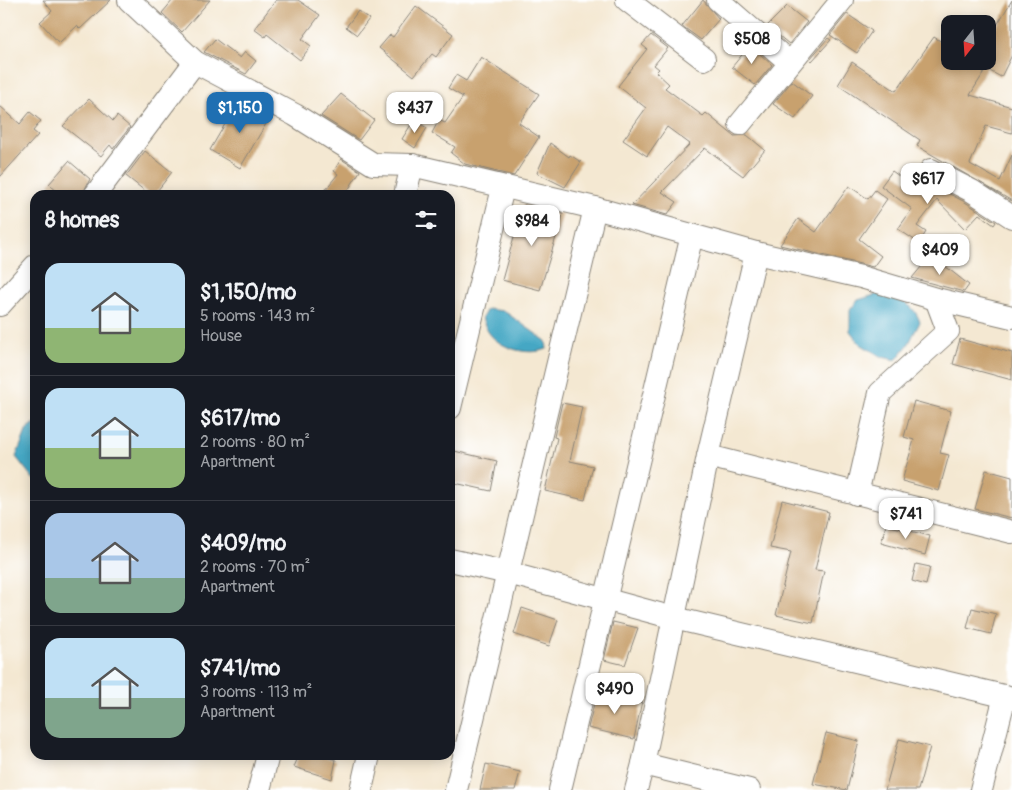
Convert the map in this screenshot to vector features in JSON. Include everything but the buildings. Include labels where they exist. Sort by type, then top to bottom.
[{"type":"street","points":[[129,0],[195,62],[295,115],[373,164],[412,165],[503,188],[595,208],[756,253],[861,277],[936,299],[1012,317]]},
{"type":"street","points":[[627,0],[704,59]]},
{"type":"street","points":[[718,0],[789,62]]},
{"type":"street","points":[[740,124],[789,62],[842,0]]},
{"type":"street","points":[[99,190],[195,62]]},
{"type":"street","points":[[406,190],[412,165]]},
{"type":"street","points":[[931,170],[972,191],[1012,216]]},
{"type":"street","points":[[455,387],[503,188]]},
{"type":"street","points":[[456,790],[595,208]]},
{"type":"street","points":[[560,790],[692,235]]},
{"type":"street","points":[[636,790],[644,764],[708,456],[756,253]]},
{"type":"street","points":[[0,305],[30,272]]},
{"type":"street","points":[[856,494],[880,393],[948,331],[936,299]]},
{"type":"street","points":[[708,456],[1012,532]]},
{"type":"street","points":[[455,561],[508,573],[674,618],[1008,697],[981,790]]},
{"type":"street","points":[[260,790],[267,760]]},
{"type":"street","points":[[361,790],[368,760]]},
{"type":"street","points":[[644,764],[749,790]]},
{"type":"water","points":[[878,294],[909,305],[920,322],[908,345],[896,360],[882,357],[860,344],[850,331],[850,310],[858,300]]},
{"type":"water","points":[[487,309],[504,311],[546,341],[547,349],[532,352],[515,350],[494,339],[482,318]]},
{"type":"water","points":[[30,427],[30,475],[16,457],[27,429]]}]
